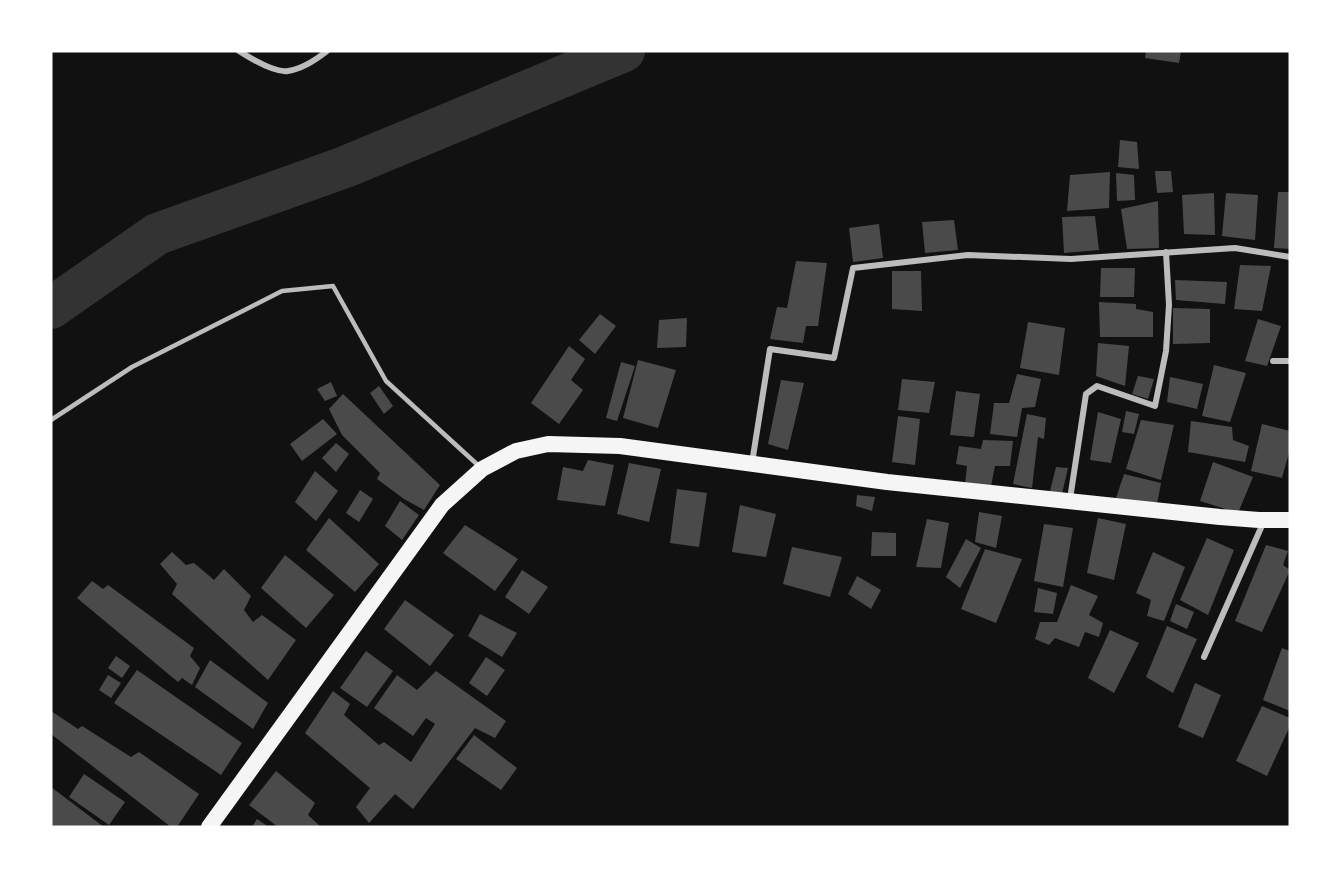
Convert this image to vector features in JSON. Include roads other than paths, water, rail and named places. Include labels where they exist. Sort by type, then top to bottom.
[{"type":"highway","points":[[209,827],[442,505],[482,468],[516,451],[548,444],[620,446],[887,482],[1070,502],[1264,520],[1290,520]]},
{"type":"street","points":[[239,51],[277,70],[288,71],[315,60],[327,51]]},
{"type":"street","points":[[751,464],[770,350],[834,358],[853,268],[968,255],[1071,259],[1235,248],[1290,257]]},
{"type":"street","points":[[1070,502],[1086,394],[1097,386],[1155,406],[1166,351],[1169,306],[1166,252]]},
{"type":"street","points":[[1273,361],[1290,362]]},
{"type":"street","points":[[1204,657],[1264,520]]},
{"type":"lane","points":[[51,420],[132,367],[282,291],[333,286],[386,381],[482,468]]},
{"type":"waterway","points":[[51,308],[157,234],[345,167],[624,51]]}]
